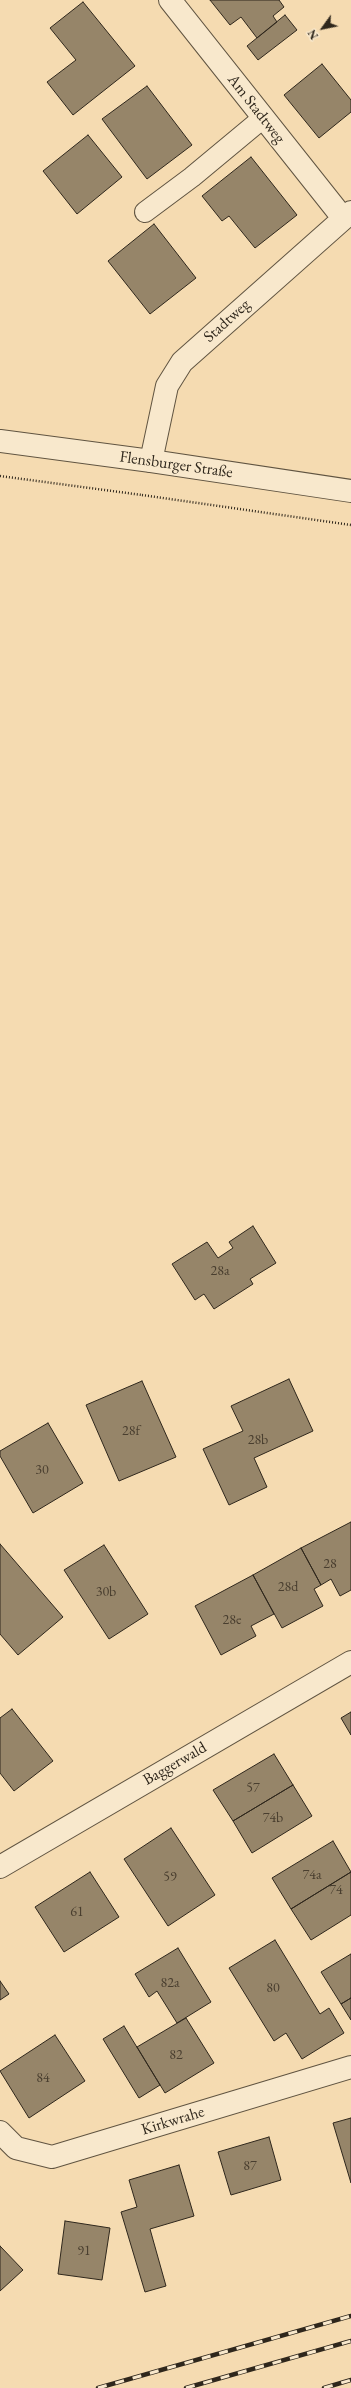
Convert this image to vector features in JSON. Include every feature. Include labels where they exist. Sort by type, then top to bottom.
[{"type":"street","name":"Am Stadtweg","points":[[170,0],[263,118],[347,215]]},
{"type":"street","name":"Stadtweg","points":[[151,460],[166,386],[182,362],[347,215]]},
{"type":"street","name":"Flensburger Straße","points":[[0,441],[151,460],[351,491]]},
{"type":"street","name":"Baggerwald","points":[[0,1867],[351,1662]]},
{"type":"street","name":"Kirkwrahe","points":[[0,2132],[16,2148],[52,2157],[351,2067]]},
{"type":"lane","points":[[145,212],[192,177],[263,118]]},
{"type":"path","points":[[142,495],[351,525]]},
{"type":"building","points":[[210,0],[279,0],[284,7],[273,16],[277,22],[257,38],[241,17],[230,25]]},
{"type":"building","points":[[83,2],[135,66],[73,115],[47,82],[76,60],[50,28]]},
{"type":"building","points":[[285,15],[297,30],[258,60],[247,46]]},
{"type":"building","points":[[322,64],[351,100],[351,112],[319,138],[284,95]]},
{"type":"building","points":[[147,86],[192,145],[147,179],[102,119]]},
{"type":"building","points":[[88,135],[122,177],[77,214],[43,171]]},
{"type":"building","points":[[251,157],[297,215],[255,248],[229,216],[222,221],[202,196]]},
{"type":"building","points":[[154,224],[196,278],[150,314],[108,261]]},
{"type":"building","points":[[253,1226],[276,1263],[250,1279],[253,1284],[214,1309],[204,1294],[195,1300],[172,1264],[207,1242],[218,1258],[233,1248],[229,1242]]},
{"type":"building","points":[[289,1379],[313,1431],[254,1458],[267,1487],[229,1505],[203,1449],[243,1431],[231,1406]]},
{"type":"building","points":[[142,1381],[176,1457],[119,1481],[86,1405]]},
{"type":"building","points":[[48,1423],[83,1483],[33,1513],[0,1456],[0,1451]]},
{"type":"building","points":[[351,1522],[351,1590],[340,1596],[331,1579],[321,1585],[301,1548]]},
{"type":"building","points":[[0,1544],[63,1617],[18,1655],[0,1634]]},
{"type":"building","points":[[104,1545],[148,1614],[109,1639],[64,1570]]},
{"type":"building","points":[[301,1548],[321,1585],[314,1589],[323,1606],[282,1628],[253,1575]]},
{"type":"building","points":[[253,1575],[274,1614],[251,1626],[256,1636],[221,1655],[195,1606]]},
{"type":"building","points":[[12,1709],[53,1761],[14,1791],[0,1773],[0,1718]]},
{"type":"building","points":[[351,1712],[351,1735],[341,1718]]},
{"type":"building","points":[[274,1754],[293,1785],[233,1821],[213,1790]]},
{"type":"building","points":[[293,1785],[312,1816],[252,1853],[233,1821]]},
{"type":"building","points":[[171,1828],[215,1895],[168,1926],[124,1859]]},
{"type":"building","points":[[333,1841],[351,1872],[291,1909],[272,1878]]},
{"type":"building","points":[[90,1872],[119,1917],[64,1952],[35,1907]]},
{"type":"building","points":[[351,1872],[351,1915],[311,1940],[291,1909]]},
{"type":"building","points":[[275,1940],[320,2014],[329,2008],[344,2033],[302,2059],[286,2033],[274,2041],[229,1968]]},
{"type":"building","points":[[178,1948],[211,2002],[177,2023],[157,1991],[149,1997],[135,1974]]},
{"type":"building","points":[[351,1954],[351,1998],[341,2004],[321,1972]]},
{"type":"building","points":[[0,1981],[9,1994],[0,2000]]},
{"type":"building","points":[[351,1998],[351,2020],[341,2004]]},
{"type":"building","points":[[186,2018],[214,2063],[165,2093],[137,2047]]},
{"type":"building","points":[[124,2026],[160,2085],[139,2098],[103,2039]]},
{"type":"building","points":[[55,2035],[85,2081],[29,2118],[0,2071]]},
{"type":"building","points":[[351,2118],[351,2183],[333,2123]]},
{"type":"building","points":[[269,2137],[281,2180],[231,2195],[218,2152]]},
{"type":"building","points":[[179,2165],[194,2216],[150,2229],[166,2286],[145,2292],[121,2212],[137,2207],[129,2180]]},
{"type":"building","points":[[65,2221],[110,2228],[102,2280],[58,2274]]},
{"type":"building","points":[[0,2246],[23,2270],[0,2291]]},
{"type":"railway","points":[[98,2388],[351,2316]]},
{"type":"railway","points":[[186,2388],[351,2341]]},
{"type":"railway","points":[[324,2388],[351,2380]]}]
